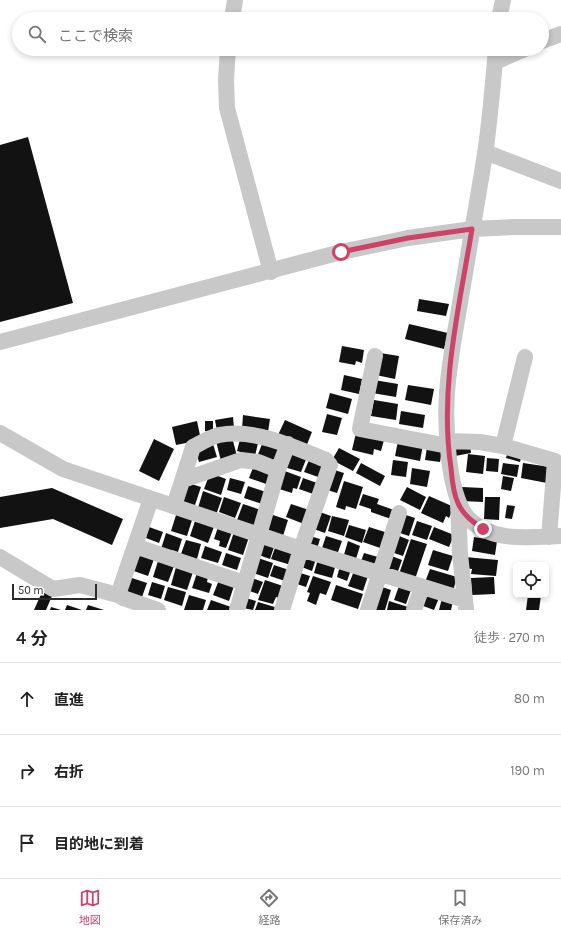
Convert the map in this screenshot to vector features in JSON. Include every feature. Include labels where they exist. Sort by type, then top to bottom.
[{"type":"street","points":[[233,12],[235,0]]},
{"type":"street","points":[[500,12],[502,0]]},
{"type":"street","points":[[549,38],[561,34]]},
{"type":"street","points":[[228,56],[226,80],[227,108],[271,272]]},
{"type":"street","points":[[0,433],[63,469],[301,549],[422,587],[466,605],[460,554],[458,503],[453,484],[448,443],[447,394],[485,152],[496,56]]},
{"type":"street","points":[[485,152],[561,181]]},
{"type":"street","points":[[0,342],[271,272],[341,252],[408,238],[472,229],[561,227]]},
{"type":"street","points":[[375,356],[360,429],[448,443],[480,442],[503,446],[555,461],[555,536],[517,538],[498,535],[483,529],[469,519],[458,503]]},
{"type":"street","points":[[503,446],[525,357]]},
{"type":"street","points":[[174,506],[193,447],[218,436],[246,433],[288,444],[326,460],[330,465],[282,610]]},
{"type":"street","points":[[236,610],[278,470],[288,444]]},
{"type":"street","points":[[183,480],[241,460],[258,462],[278,470]]},
{"type":"street","points":[[118,595],[151,499]]},
{"type":"street","points":[[368,610],[399,513]]},
{"type":"street","points":[[135,546],[244,583]]},
{"type":"street","points":[[0,557],[54,589],[80,585],[118,595],[122,598],[158,610]]},
{"type":"street","points":[[414,610],[422,587]]},
{"type":"building","points":[[28,137],[73,303],[0,322],[0,145]]},
{"type":"building","points":[[419,299],[449,304],[446,316],[417,311]]},
{"type":"building","points":[[409,324],[448,333],[444,349],[405,339]]},
{"type":"building","points":[[342,346],[364,350],[362,363],[356,361],[355,365],[339,362]]},
{"type":"building","points":[[380,353],[399,356],[395,379],[376,375]]},
{"type":"building","points":[[344,375],[362,379],[359,394],[341,390]]},
{"type":"building","points":[[374,380],[398,384],[396,397],[372,393]]},
{"type":"building","points":[[408,385],[434,389],[431,405],[405,400]]},
{"type":"building","points":[[330,393],[352,399],[348,414],[326,408]]},
{"type":"building","points":[[374,400],[398,404],[396,420],[371,416]]},
{"type":"building","points":[[401,411],[425,415],[423,428],[399,424]]},
{"type":"building","points":[[327,414],[342,418],[337,435],[322,432]]},
{"type":"building","points":[[243,415],[270,419],[268,432],[242,429]]},
{"type":"building","points":[[233,417],[234,428],[217,431],[215,420]]},
{"type":"building","points":[[285,420],[312,432],[306,447],[278,435]]},
{"type":"building","points":[[197,421],[201,440],[176,445],[172,427]]},
{"type":"building","points":[[205,421],[213,421],[213,431],[205,431]]},
{"type":"building","points":[[356,433],[384,440],[381,451],[374,449],[373,455],[352,450]]},
{"type":"building","points":[[232,437],[237,456],[221,461],[216,441]]},
{"type":"building","points":[[154,439],[174,449],[159,481],[139,471]]},
{"type":"building","points":[[240,439],[258,443],[255,456],[237,451]]},
{"type":"building","points":[[398,441],[423,445],[420,461],[395,456]]},
{"type":"building","points":[[470,443],[471,453],[455,456],[453,445]]},
{"type":"building","points":[[213,444],[217,457],[199,462],[195,449]]},
{"type":"building","points":[[262,444],[281,450],[277,463],[257,457]]},
{"type":"building","points":[[427,447],[442,450],[440,462],[425,460]]},
{"type":"building","points":[[339,448],[360,459],[353,471],[332,460]]},
{"type":"building","points":[[290,451],[307,457],[301,472],[284,467]]},
{"type":"building","points":[[508,451],[522,454],[520,462],[506,458]]},
{"type":"building","points":[[468,454],[485,456],[483,474],[466,472]]},
{"type":"building","points":[[487,458],[499,459],[498,472],[486,471]]},
{"type":"building","points":[[309,460],[325,466],[321,478],[304,472]]},
{"type":"building","points":[[393,460],[408,462],[406,477],[391,475]]},
{"type":"building","points":[[361,463],[385,476],[380,486],[356,473]]},
{"type":"building","points":[[503,463],[519,465],[517,477],[501,474]]},
{"type":"building","points":[[523,463],[550,467],[547,483],[521,478]]},
{"type":"building","points":[[254,465],[273,471],[269,485],[249,478]]},
{"type":"building","points":[[412,468],[430,471],[427,487],[410,484]]},
{"type":"building","points":[[331,469],[344,473],[337,493],[324,489]]},
{"type":"building","points":[[282,470],[301,477],[297,489],[293,488],[292,493],[276,488]]},
{"type":"building","points":[[210,473],[226,479],[221,495],[204,489]]},
{"type":"building","points":[[503,476],[514,478],[511,491],[501,489]]},
{"type":"building","points":[[230,478],[245,482],[241,494],[227,490]]},
{"type":"building","points":[[303,478],[320,484],[316,495],[299,489]]},
{"type":"building","points":[[344,481],[363,487],[356,509],[346,506],[345,510],[336,507]]},
{"type":"building","points":[[185,482],[201,487],[194,508],[178,503]]},
{"type":"building","points":[[248,486],[266,492],[262,504],[244,498]]},
{"type":"building","points":[[407,487],[426,497],[420,510],[400,500]]},
{"type":"building","points":[[462,487],[483,488],[483,502],[462,501]]},
{"type":"building","points":[[52,488],[123,519],[112,545],[53,519],[0,528],[0,497]]},
{"type":"building","points":[[203,491],[222,498],[216,515],[198,508]]},
{"type":"building","points":[[363,494],[379,499],[377,504],[394,510],[391,519],[371,512],[371,509],[359,505]]},
{"type":"building","points":[[429,496],[454,507],[449,518],[446,516],[443,523],[421,513]]},
{"type":"building","points":[[224,497],[241,503],[235,518],[219,512]]},
{"type":"building","points":[[485,497],[500,497],[499,520],[484,519]]},
{"type":"building","points":[[243,504],[261,510],[255,527],[237,520]]},
{"type":"building","points":[[291,504],[309,510],[304,524],[286,517]]},
{"type":"building","points":[[507,505],[515,506],[512,519],[505,518]]},
{"type":"building","points":[[317,511],[331,516],[325,533],[311,528]]},
{"type":"building","points":[[177,512],[193,517],[187,536],[171,531]]},
{"type":"building","points":[[270,514],[288,520],[283,536],[265,530]]},
{"type":"building","points":[[403,514],[415,518],[409,536],[397,532]]},
{"type":"building","points":[[332,516],[349,520],[344,536],[328,531]]},
{"type":"building","points":[[196,518],[215,524],[208,543],[190,536]]},
{"type":"building","points":[[417,521],[432,526],[427,540],[412,535]]},
{"type":"building","points":[[349,525],[366,530],[362,543],[345,537]]},
{"type":"building","points":[[149,527],[163,532],[159,543],[146,538]]},
{"type":"building","points":[[218,527],[232,532],[226,548],[219,546],[220,541],[214,539]]},
{"type":"building","points":[[369,527],[388,533],[383,549],[363,542]]},
{"type":"building","points":[[434,527],[454,535],[449,547],[429,539]]},
{"type":"building","points":[[234,532],[249,537],[243,555],[228,550]]},
{"type":"building","points":[[166,533],[182,539],[178,552],[172,550],[170,553],[161,549]]},
{"type":"building","points":[[397,535],[409,540],[403,556],[391,552]]},
{"type":"building","points":[[310,536],[320,539],[317,549],[307,546]]},
{"type":"building","points":[[326,536],[342,541],[337,555],[321,551]]},
{"type":"building","points":[[474,537],[497,541],[495,555],[472,551]]},
{"type":"building","points":[[261,539],[275,544],[270,559],[256,554]]},
{"type":"building","points":[[411,539],[427,544],[415,579],[399,574]]},
{"type":"building","points":[[186,540],[201,544],[197,559],[181,554]]},
{"type":"building","points":[[348,541],[360,546],[355,562],[343,558]]},
{"type":"building","points":[[276,545],[295,551],[291,565],[271,559]]},
{"type":"building","points":[[205,546],[222,552],[218,563],[201,558]]},
{"type":"building","points":[[433,550],[453,556],[448,571],[428,565]]},
{"type":"building","points":[[137,553],[154,559],[148,576],[131,570]]},
{"type":"building","points":[[226,553],[241,558],[237,570],[222,565]]},
{"type":"building","points":[[364,553],[378,557],[374,569],[360,564]]},
{"type":"building","points":[[302,554],[316,559],[312,571],[299,566]]},
{"type":"building","points":[[389,555],[402,560],[397,574],[385,569]]},
{"type":"building","points":[[255,557],[273,563],[268,578],[250,572]]},
{"type":"building","points":[[465,557],[498,560],[496,576],[471,574],[472,569],[464,568]]},
{"type":"building","points":[[318,559],[336,564],[332,578],[314,573]]},
{"type":"building","points":[[158,561],[174,566],[168,582],[153,577]]},
{"type":"building","points":[[274,565],[292,571],[288,582],[270,576]]},
{"type":"building","points":[[340,566],[351,570],[347,581],[337,577]]},
{"type":"building","points":[[176,567],[193,572],[187,590],[171,585]]},
{"type":"building","points":[[430,569],[457,577],[453,591],[425,582]]},
{"type":"building","points":[[354,571],[368,576],[363,591],[348,586]]},
{"type":"building","points":[[297,572],[310,576],[306,587],[294,583]]},
{"type":"building","points":[[197,573],[208,577],[207,582],[212,584],[209,593],[192,588]]},
{"type":"building","points":[[313,576],[331,582],[326,595],[320,593],[316,605],[307,601],[310,593],[307,592]]},
{"type":"building","points":[[129,577],[147,583],[142,597],[124,590]]},
{"type":"building","points":[[249,577],[263,582],[258,594],[244,589]]},
{"type":"building","points":[[494,577],[495,594],[472,595],[471,578]]},
{"type":"building","points":[[219,580],[234,586],[229,601],[213,595]]},
{"type":"building","points":[[265,580],[283,586],[279,598],[276,597],[273,604],[258,600]]},
{"type":"building","points":[[152,582],[165,586],[161,599],[148,595]]},
{"type":"building","points":[[336,585],[363,594],[358,609],[331,600]]},
{"type":"building","points":[[399,586],[411,590],[406,604],[394,600]]},
{"type":"building","points":[[168,587],[186,592],[182,606],[164,600]]},
{"type":"building","points":[[382,587],[391,590],[385,610],[371,610]]},
{"type":"building","points":[[42,592],[52,596],[46,610],[34,610]]},
{"type":"building","points":[[422,592],[439,598],[434,610],[418,604]]},
{"type":"building","points":[[189,595],[206,600],[203,610],[184,610]]},
{"type":"building","points":[[246,598],[256,601],[253,610],[243,608]]},
{"type":"building","points":[[442,598],[453,601],[451,610],[439,610]]},
{"type":"building","points":[[528,598],[541,598],[539,610],[526,610]]},
{"type":"building","points":[[211,600],[231,607],[229,610],[207,610]]},
{"type":"building","points":[[389,601],[408,607],[407,610],[387,610]]},
{"type":"building","points":[[258,602],[278,608],[277,610],[255,610]]},
{"type":"building","points":[[67,605],[82,610],[65,610]]},
{"type":"building","points":[[88,605],[104,610],[86,610]]},
{"type":"building","points":[[51,607],[61,610],[50,610]]},
{"type":"route","points":[[341,252],[408,238],[472,229],[451,354],[447,394],[448,446],[453,484],[458,503],[469,519],[483,529]]}]
